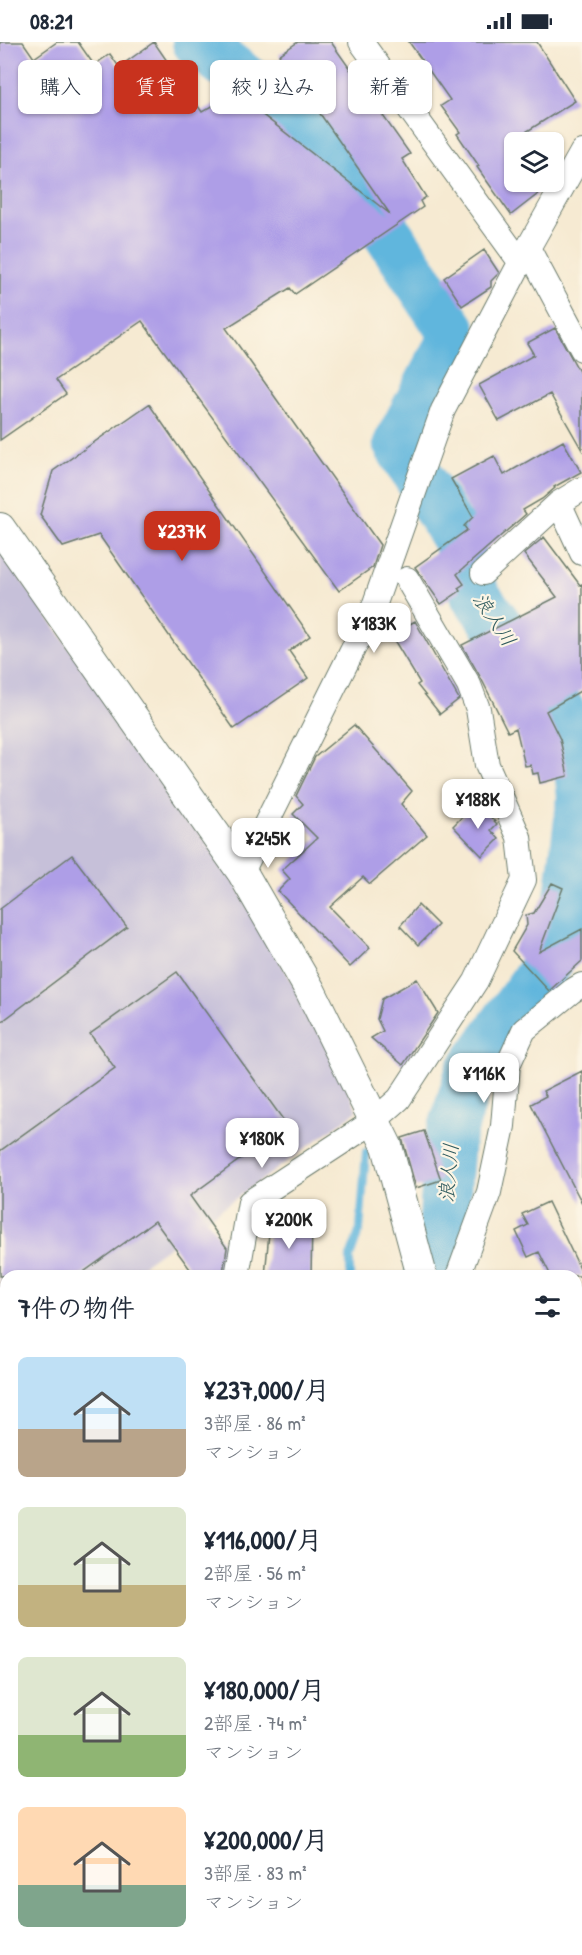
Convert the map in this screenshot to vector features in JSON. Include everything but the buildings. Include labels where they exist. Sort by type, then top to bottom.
[{"type":"street","points":[[362,42],[525,256],[582,349]]},
{"type":"street","points":[[242,872],[373,609],[443,410],[582,152]]},
{"type":"street","points":[[483,573],[559,503],[582,489]]},
{"type":"street","points":[[559,503],[582,553]]},
{"type":"street","points":[[0,528],[242,872],[310,990],[387,1146],[420,1270]]},
{"type":"street","points":[[238,1270],[250,1202],[374,1121],[399,1099],[476,981],[524,880],[519,837],[488,765],[478,709],[469,685],[407,579]]},
{"type":"street","points":[[460,1270],[489,1192],[503,1126],[508,1065],[524,1030],[582,985]]},
{"type":"shaded area","points":[[0,550],[231,875],[336,1059],[357,1111],[136,1270],[0,1270]]},
{"type":"waterway","name":"浪人川","points":[[197,42],[333,150],[451,330],[450,344],[398,444],[456,538],[475,595],[558,707],[576,742],[582,797],[567,912],[548,963],[470,1072],[450,1139],[443,1231],[431,1270]]},
{"type":"waterway","points":[[350,1270],[350,1257],[360,1229],[366,1152]]}]
